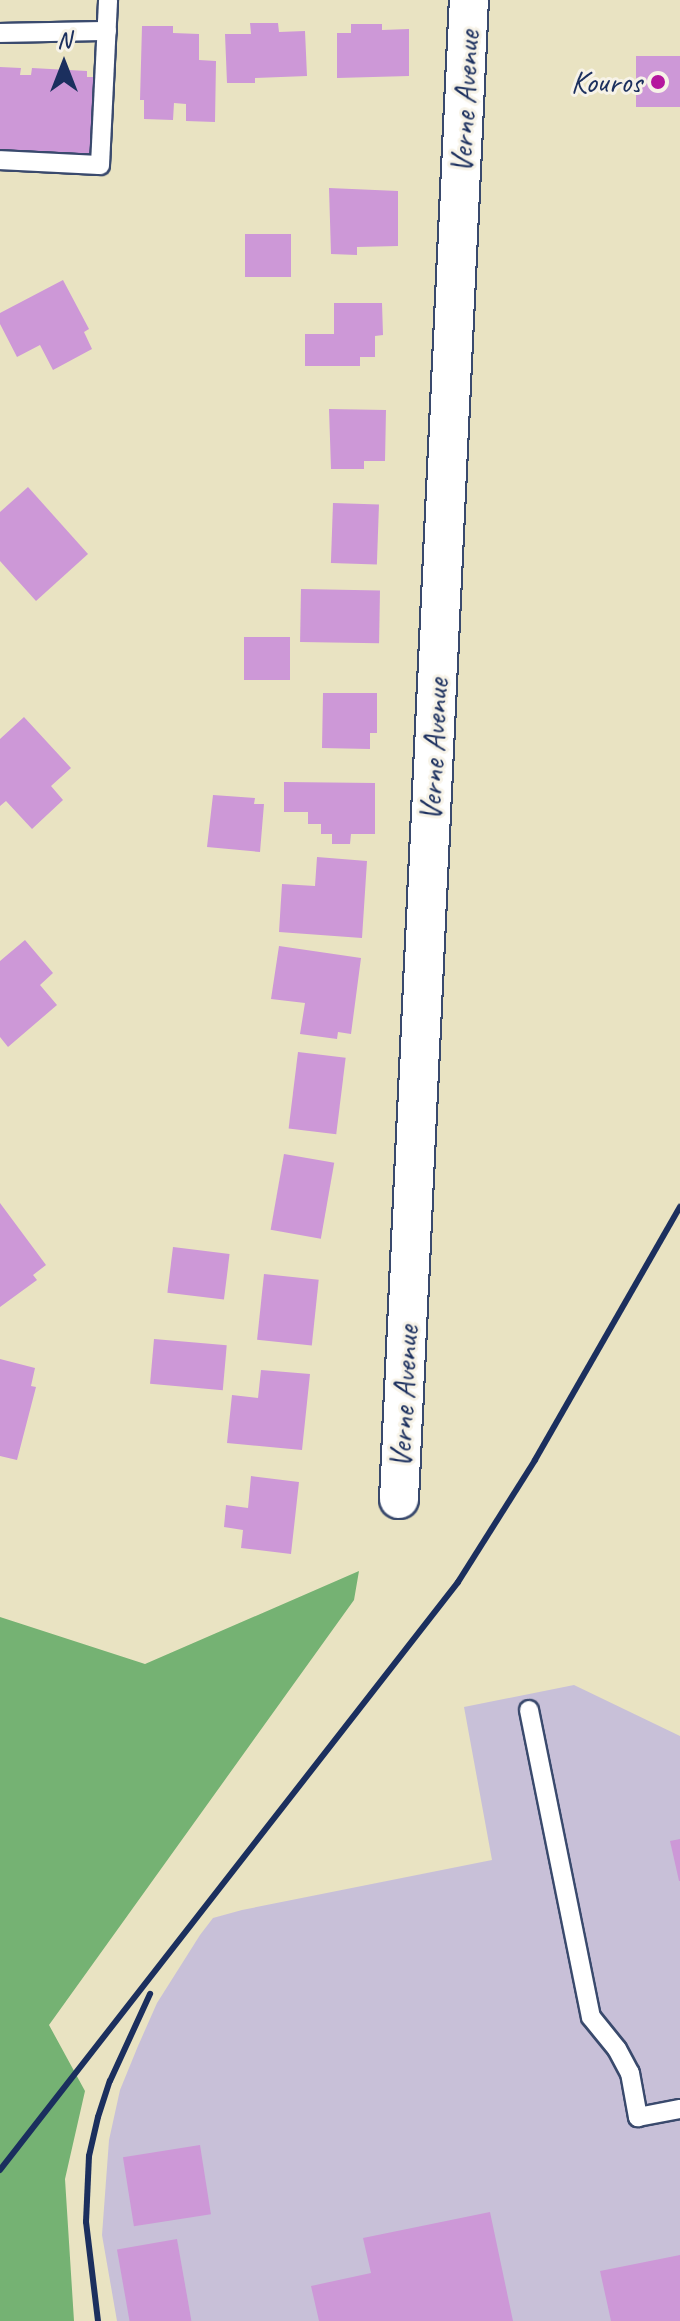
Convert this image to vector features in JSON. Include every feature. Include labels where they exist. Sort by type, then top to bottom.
[{"type":"street","name":"Verne Avenue","points":[[399,1499],[469,0]]},
{"type":"lane","points":[[0,160],[100,165],[108,0]]},
{"type":"lane","points":[[0,33],[107,31]]},
{"type":"lane","points":[[529,1710],[591,2017],[617,2049],[630,2073],[638,2117],[680,2109]]},
{"type":"shaded area","points":[[574,1685],[680,1736],[680,2321],[117,2321],[102,2235],[109,2140],[120,2090],[157,2003],[200,1935],[213,1918],[242,1910],[492,1860],[464,1707]]},
{"type":"green space","points":[[359,1571],[354,1600],[49,2025],[85,2091],[65,2179],[74,2321],[0,2321],[0,1617],[145,1664]]},
{"type":"building","points":[[250,23],[278,23],[279,32],[305,31],[307,76],[255,78],[255,83],[227,83],[225,34],[251,34]]},
{"type":"building","points":[[351,24],[382,24],[382,30],[409,29],[409,76],[337,78],[337,33],[351,33]]},
{"type":"building","points":[[142,26],[173,26],[173,33],[199,34],[199,60],[216,61],[215,122],[186,121],[186,104],[174,103],[173,120],[144,119],[144,100],[140,100]]},
{"type":"building","name":"Kouros","points":[[636,56],[680,56],[680,107],[636,107]]},
{"type":"building","points":[[0,67],[21,68],[20,75],[31,75],[32,68],[87,71],[87,77],[95,77],[91,157],[0,153]]},
{"type":"building","points":[[329,188],[398,191],[398,246],[357,247],[357,255],[331,254]]},
{"type":"building","points":[[245,234],[291,234],[291,277],[245,277]]},
{"type":"building","points":[[63,280],[89,329],[84,332],[92,349],[53,370],[40,345],[17,357],[0,324],[0,313]]},
{"type":"building","points":[[334,303],[382,303],[383,335],[375,336],[375,357],[360,357],[360,366],[305,366],[305,334],[334,334]]},
{"type":"building","points":[[329,409],[386,410],[385,461],[364,461],[364,469],[331,469]]},
{"type":"building","points":[[28,487],[88,554],[36,601],[0,561],[0,512]]},
{"type":"building","points":[[333,503],[379,505],[377,565],[331,563]]},
{"type":"building","points":[[301,589],[380,590],[379,643],[300,642]]},
{"type":"building","points":[[244,637],[290,637],[290,680],[244,680]]},
{"type":"building","points":[[323,693],[377,693],[377,733],[370,733],[370,749],[322,748]]},
{"type":"building","points":[[24,717],[71,768],[51,786],[63,800],[32,829],[6,801],[0,806],[0,739]]},
{"type":"building","points":[[284,782],[375,783],[375,834],[351,834],[350,844],[332,844],[332,834],[321,834],[321,824],[308,824],[308,812],[284,812]]},
{"type":"building","points":[[213,795],[255,798],[254,804],[264,804],[260,852],[207,847]]},
{"type":"building","points":[[317,857],[367,861],[362,938],[279,932],[282,884],[315,886]]},
{"type":"building","points":[[25,940],[53,973],[40,985],[57,1005],[8,1047],[0,1037],[0,961]]},
{"type":"building","points":[[279,946],[361,958],[351,1034],[338,1032],[337,1039],[300,1034],[305,1003],[271,999]]},
{"type":"building","points":[[298,1052],[346,1058],[336,1134],[289,1128]]},
{"type":"building","points":[[284,1154],[334,1163],[321,1239],[271,1230]]},
{"type":"building","points":[[0,1203],[46,1265],[33,1275],[37,1280],[0,1307]]},
{"type":"building","points":[[173,1247],[230,1254],[224,1300],[167,1293]]},
{"type":"building","points":[[264,1274],[319,1280],[312,1345],[257,1340]]},
{"type":"building","points":[[154,1339],[227,1345],[223,1390],[150,1384]]},
{"type":"building","points":[[0,1359],[35,1368],[31,1386],[36,1387],[17,1460],[0,1456]]},
{"type":"building","points":[[261,1370],[310,1374],[302,1450],[227,1443],[232,1395],[258,1398]]},
{"type":"building","points":[[251,1476],[299,1482],[291,1554],[241,1548],[243,1530],[224,1527],[226,1505],[248,1508]]},
{"type":"building","points":[[680,1839],[680,1881],[679,1881],[670,1841]]},
{"type":"building","points":[[200,2145],[211,2214],[134,2226],[123,2157]]},
{"type":"building","points":[[490,2212],[513,2321],[319,2321],[311,2286],[371,2273],[363,2238]]},
{"type":"building","points":[[177,2239],[191,2321],[130,2321],[117,2250]]},
{"type":"building","points":[[680,2255],[680,2321],[611,2321],[600,2271]]},
{"type":"railway","points":[[0,2170],[458,1582],[535,1460],[680,1207]]},
{"type":"railway","points":[[98,2321],[86,2222],[89,2156],[110,2081],[150,1994]]},
{"type":"place","name":"Kouros","points":[[658,82]]}]
